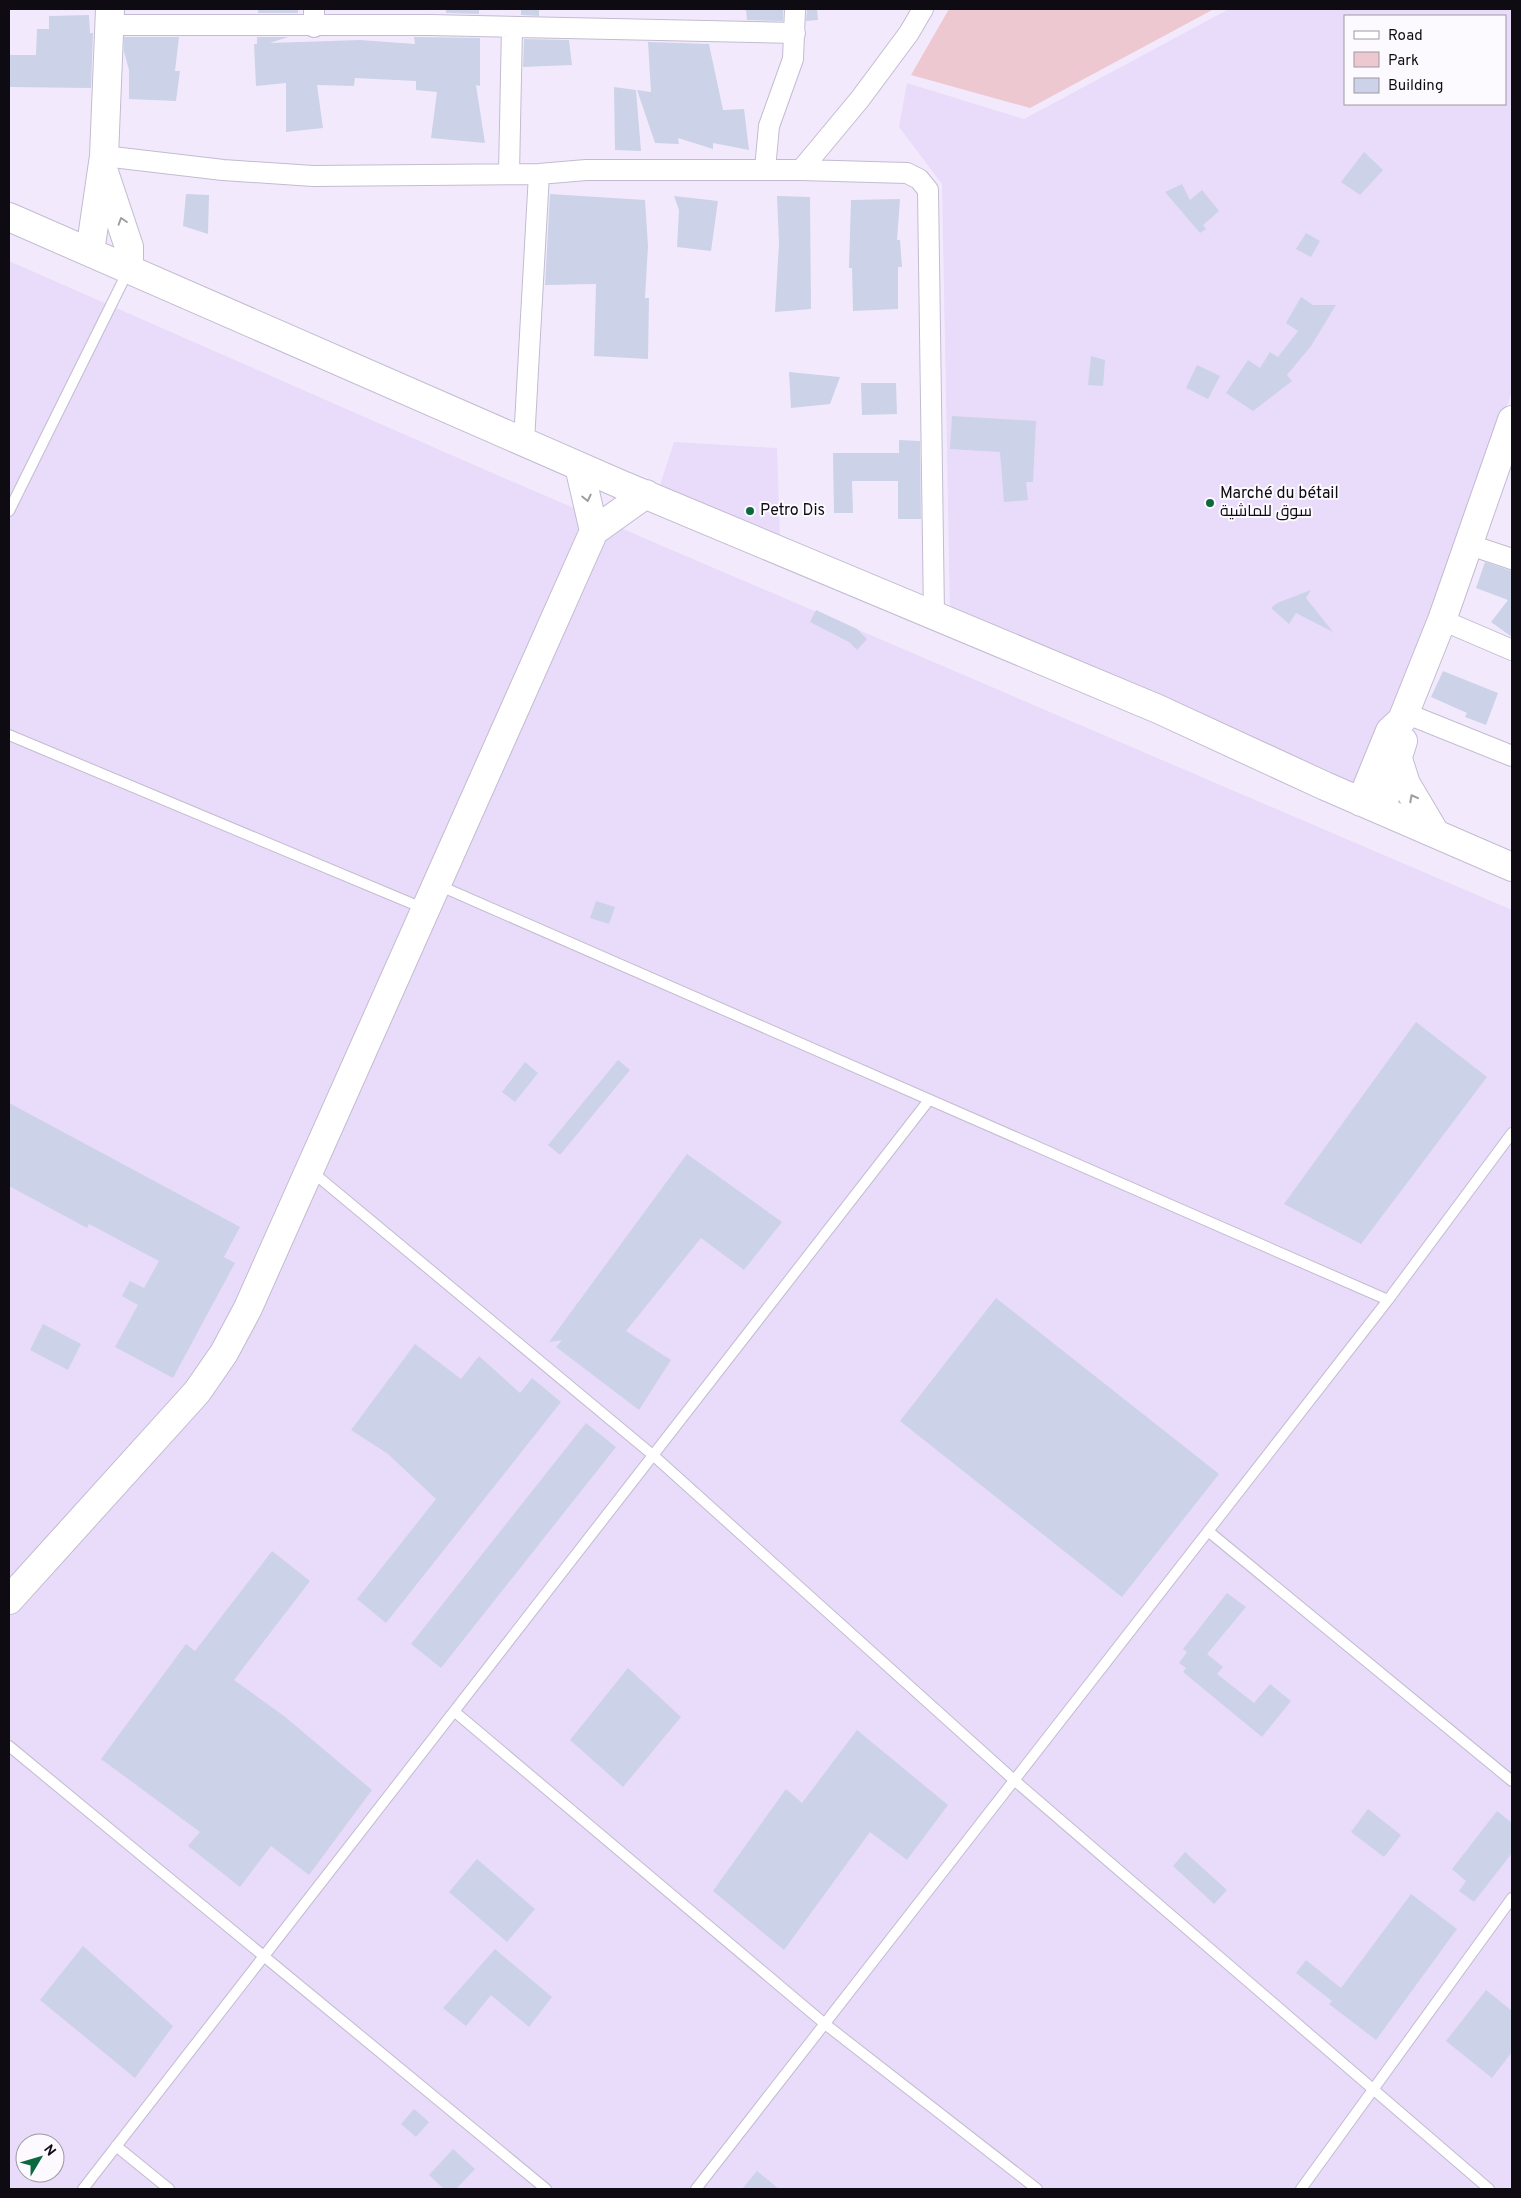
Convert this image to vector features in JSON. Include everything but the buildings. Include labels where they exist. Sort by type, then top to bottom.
[{"type":"street","points":[[765,169],[769,126],[792,60],[795,9]]},
{"type":"street","points":[[801,170],[860,99],[910,33],[923,9]]},
{"type":"street","points":[[90,252],[104,162],[110,17],[314,18],[512,27],[795,33]]},
{"type":"street","points":[[509,173],[512,27]]},
{"type":"street","points":[[104,162],[313,176],[539,174],[586,170],[765,169],[906,173],[919,179],[928,190],[934,615]]},
{"type":"street","points":[[104,162],[129,247],[129,268]]},
{"type":"street","points":[[524,442],[539,174]]},
{"type":"street","points":[[9,217],[579,466],[1158,709],[1325,786],[1512,867]]},
{"type":"street","points":[[1371,806],[1389,758],[1390,731],[1403,717],[1442,620],[1512,420]]},
{"type":"street","points":[[579,466],[594,531]]},
{"type":"street","points":[[9,1600],[185,1406],[218,1361],[248,1308],[594,531],[646,494]]},
{"type":"street","points":[[1468,544],[1512,559]]},
{"type":"street","points":[[1442,620],[1512,650]]},
{"type":"street","points":[[1403,717],[1512,756]]},
{"type":"street","points":[[1325,786],[1389,758]]},
{"type":"street","points":[[1389,758],[1435,833]]},
{"type":"lane","points":[[9,511],[129,268]]},
{"type":"lane","points":[[9,735],[432,897],[929,1100],[1388,1300]]},
{"type":"lane","points":[[84,2189],[929,1100]]},
{"type":"lane","points":[[696,2189],[1388,1300],[1512,1133]]},
{"type":"lane","points":[[310,1170],[654,1456],[1014,1780],[1489,2189]]},
{"type":"lane","points":[[1208,1531],[1512,1781]]},
{"type":"lane","points":[[455,1712],[825,2024],[1036,2189]]},
{"type":"lane","points":[[9,1746],[546,2189]]},
{"type":"lane","points":[[1302,2189],[1512,1898]]},
{"type":"lane","points":[[116,2146],[169,2189]]},
{"type":"shaded area","name":"Marché du bétail سوق للماشية","points":[[1229,9],[1512,9],[1512,392],[1366,799],[950,613],[942,184],[899,127],[907,83],[1024,119]]},
{"type":"shaded area","points":[[9,261],[497,475],[1512,910],[1512,2189],[9,2189]]},
{"type":"shaded area","name":"Petro Dis","points":[[674,442],[777,448],[780,537],[660,485]]},
{"type":"green space","points":[[949,9],[1214,9],[1030,108],[911,75]]},
{"type":"place","name":"Marché du bétail سوق للماشية","points":[[1210,503]]},
{"type":"place","name":"Petro Dis","points":[[750,511]]}]
